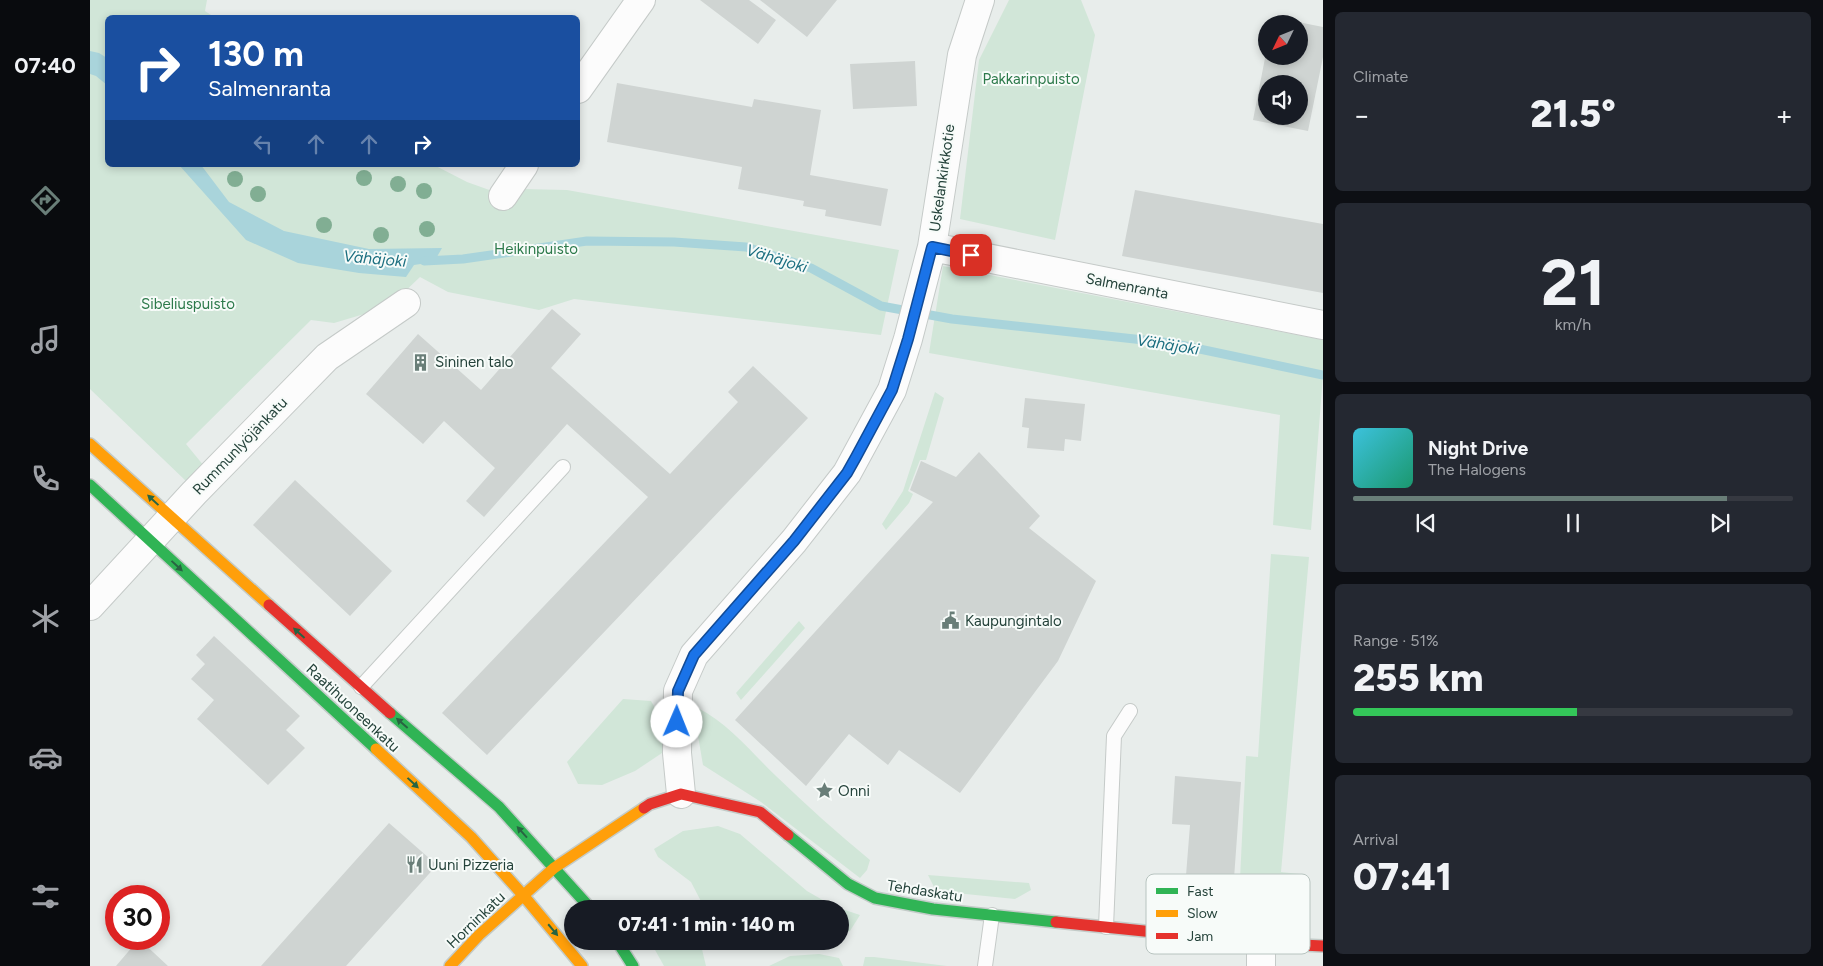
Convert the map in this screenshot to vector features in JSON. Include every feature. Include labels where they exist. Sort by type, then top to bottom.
[{"type":"main road","name":"Raatihuoneenkatu","points":[[90,444],[361,687],[499,807],[583,900]]},
{"type":"main road","name":"Raatihuoneenkatu","points":[[90,486],[471,837],[582,966]]},
{"type":"main road","points":[[523,896],[554,868],[650,804],[681,794]]},
{"type":"main road","name":"Tehdaskatu","points":[[681,794],[760,812],[848,884],[875,898],[933,909],[1106,927],[1146,934]]},
{"type":"main road","name":"Horninkatu","points":[[450,966],[479,935],[523,896]]},
{"type":"main road","name":"Tehdaskatu","points":[[1310,948],[1323,946]]},
{"type":"main road","points":[[623,950],[633,966]]},
{"type":"street","points":[[580,86],[641,0]]},
{"type":"street","name":"Uskelankirkkotie","points":[[681,794],[676,753],[678,691],[694,655],[794,541],[847,473],[892,390],[908,339],[932,247],[962,55],[980,0]]},
{"type":"street","points":[[502,196],[523,167]]},
{"type":"street","name":"Salmenranta","points":[[932,247],[1323,325]]},
{"type":"street","name":"Rummunlyöjänkatu","points":[[90,606],[172,517],[327,357],[406,303]]},
{"type":"lane","points":[[361,687],[563,467]]},
{"type":"lane","points":[[1106,927],[1114,736],[1130,711]]},
{"type":"lane","points":[[985,966],[992,915]]},
{"type":"green space","points":[[90,0],[207,0],[205,11],[211,15],[105,15],[105,167],[438,167],[467,182],[509,197],[523,189],[567,190],[899,250],[881,335],[574,299],[539,310],[448,292],[420,277],[397,299],[371,312],[334,323],[311,320],[186,444],[204,466],[187,482],[90,389]]},
{"type":"green space","name":"Pakkarinpuisto","points":[[1009,0],[1081,0],[1095,35],[1055,240],[960,219],[979,60]]},
{"type":"green space","points":[[943,266],[1323,340],[1323,375],[1311,530],[1273,525],[1280,415],[929,353]]},
{"type":"green space","points":[[935,392],[944,398],[926,460],[920,460],[908,491],[913,494],[909,503],[886,530],[882,524],[903,491]]},
{"type":"green space","points":[[1271,554],[1309,557],[1281,872],[1299,874],[1240,874],[1246,756],[1258,757]]},
{"type":"green space","points":[[799,621],[805,628],[741,700],[736,693]]},
{"type":"green space","points":[[623,699],[651,701],[661,726],[662,753],[635,771],[602,785],[578,784],[567,762]]},
{"type":"green space","points":[[698,708],[730,730],[799,798],[870,860],[867,870],[860,878],[761,802],[703,765],[698,736]]},
{"type":"green space","points":[[718,826],[740,834],[807,891],[823,900],[700,900],[691,882],[658,857],[654,849],[683,831]]},
{"type":"green space","points":[[928,875],[1029,883],[1031,890],[1015,899],[936,891]]},
{"type":"green space","points":[[849,911],[860,915],[849,932]]},
{"type":"green space","points":[[655,950],[702,950],[706,966],[664,966]]},
{"type":"green space","points":[[819,954],[839,958],[843,966],[769,966],[790,956]]},
{"type":"green space","points":[[865,957],[874,957],[947,966],[863,966]]},
{"type":"water","points":[[90,51],[105,57],[105,83],[90,74]]},
{"type":"water","points":[[181,167],[203,167],[229,202],[284,231],[369,249],[442,248],[434,262],[414,265],[406,277],[359,273],[298,263],[246,240]]},
{"type":"building","points":[[700,0],[749,0],[776,20],[758,44]]},
{"type":"building","points":[[760,0],[837,0],[807,37]]},
{"type":"building","points":[[1308,24],[1323,27],[1323,57],[1308,131],[1278,125],[1308,125],[1308,75],[1262,75],[1264,65],[1308,65]]},
{"type":"building","points":[[915,61],[917,106],[853,109],[850,64]]},
{"type":"building","points":[[617,83],[752,107],[754,99],[821,110],[810,175],[888,189],[881,226],[825,216],[826,210],[803,206],[804,201],[738,189],[742,167],[607,142]]},
{"type":"building","points":[[1258,94],[1258,121],[1253,120]]},
{"type":"building","points":[[1135,190],[1323,224],[1323,293],[1122,256]]},
{"type":"building","points":[[552,309],[581,334],[551,368],[670,474],[738,402],[728,392],[753,366],[808,418],[487,755],[442,713],[648,497],[567,424],[484,517],[466,501],[495,468],[444,421],[423,444],[366,394],[418,334],[481,390]]},
{"type":"building","points":[[1025,398],[1085,404],[1081,441],[1065,439],[1064,451],[1027,448],[1029,428],[1022,427]]},
{"type":"building","name":"Kaupungintalo","points":[[979,452],[1040,516],[1029,528],[1096,581],[1058,661],[960,793],[899,750],[888,765],[849,734],[806,786],[735,720],[933,502],[910,490],[921,461],[956,477]]},
{"type":"building","points":[[295,480],[392,571],[350,616],[253,525]]},
{"type":"building","points":[[214,636],[300,716],[286,730],[305,748],[268,785],[197,719],[214,700],[191,679],[205,664],[196,655]]},
{"type":"building","points":[[1175,776],[1241,782],[1234,874],[1186,874],[1190,825],[1172,824]]},
{"type":"building","points":[[389,823],[437,865],[346,966],[261,966]]},
{"type":"building","points":[[130,950],[151,950],[168,966],[116,966]]},
{"type":"waterway","name":"Vähäjoki","points":[[424,261],[463,259],[587,241],[674,242],[746,247],[811,268],[881,306],[952,319],[1171,343],[1323,375]]},
{"type":"traffic: fast","points":[[90,485],[376,749]]},
{"type":"traffic: fast","points":[[390,713],[499,807],[583,900]]},
{"type":"traffic: fast","points":[[788,835],[848,884],[875,898],[933,909],[1056,922]]},
{"type":"traffic: fast","points":[[623,950],[633,966]]},
{"type":"traffic: slow","points":[[90,444],[269,605]]},
{"type":"traffic: slow","points":[[376,749],[471,837],[523,895],[582,966]]},
{"type":"traffic: slow","points":[[450,966],[479,935],[554,868],[644,808]]},
{"type":"traffic: jam","points":[[269,605],[390,713]]},
{"type":"traffic: jam","points":[[644,808],[650,804],[681,794],[760,812],[788,835]]},
{"type":"traffic: jam","points":[[1056,922],[1146,931]]},
{"type":"traffic: jam","points":[[1310,945],[1323,946]]},
{"type":"place","name":"Sininen talo","points":[[421,362]]},
{"type":"place","name":"Kaupungintalo","points":[[951,621]]},
{"type":"place","name":"Onni","points":[[824,791]]},
{"type":"place","name":"Uuni Pizzeria","points":[[414,865]]},
{"type":"route","points":[[677,722],[678,691],[694,655],[794,541],[847,473],[892,390],[908,339],[932,247],[971,255]]},
{"type":"park label","name":"Heikinpuisto","points":[[536,249]]},
{"type":"park label","name":"Sibeliuspuisto","points":[[188,304]]}]
